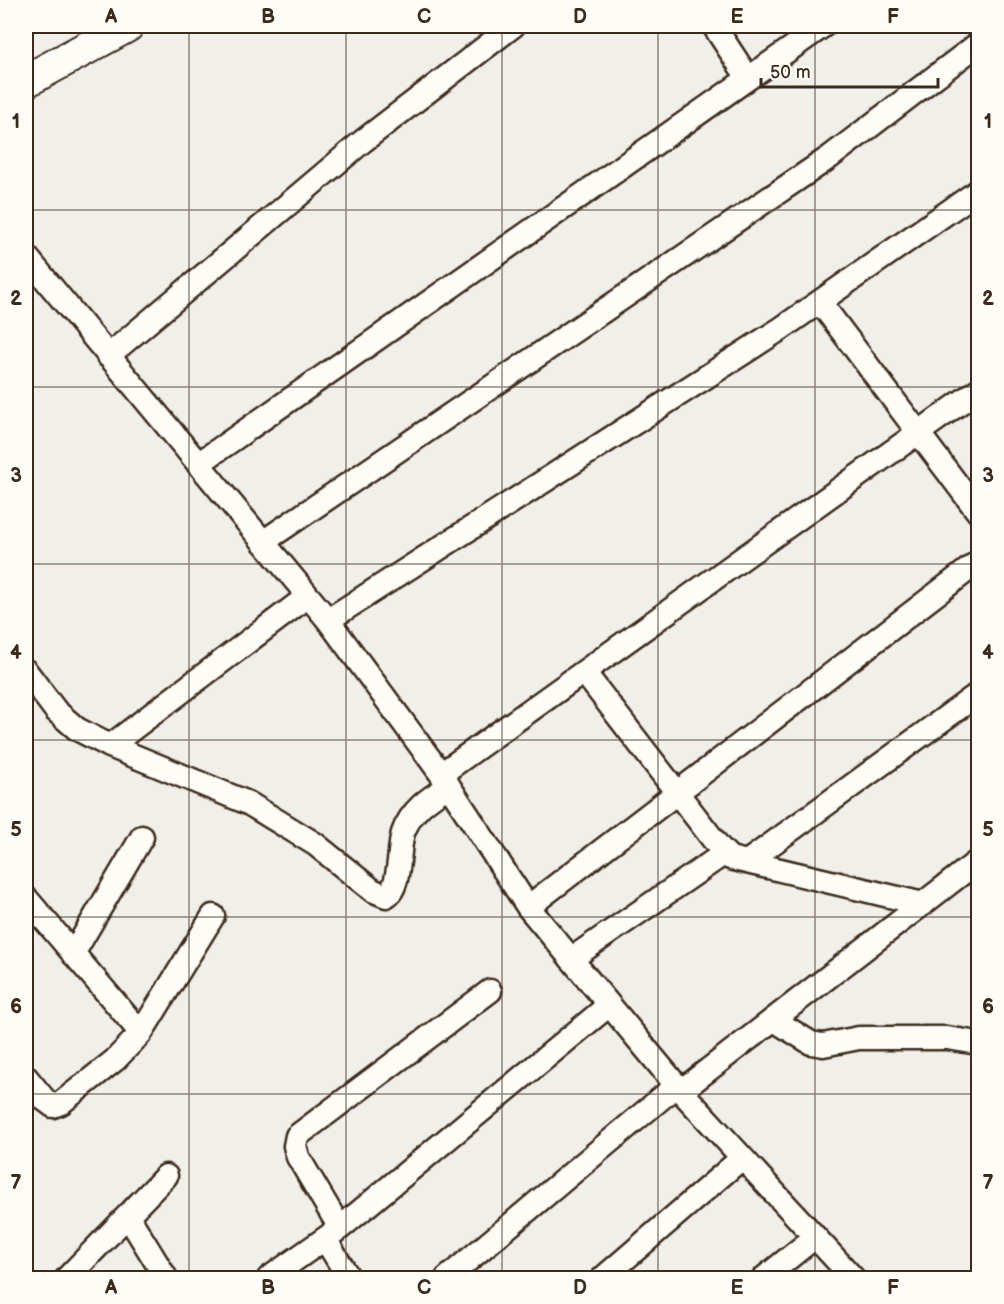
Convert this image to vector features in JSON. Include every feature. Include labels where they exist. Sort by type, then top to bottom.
[{"type":"main road","points":[[26,81],[127,26]]},
{"type":"street","points":[[108,356],[363,141],[513,26]]},
{"type":"street","points":[[714,26],[748,78]]},
{"type":"street","points":[[198,464],[823,26]]},
{"type":"street","points":[[263,542],[830,157],[978,44]]},
{"type":"street","points":[[328,620],[782,328],[978,191]]},
{"type":"street","points":[[26,256],[328,620],[445,780],[528,907],[679,1088],[853,1278]]},
{"type":"street","points":[[820,302],[978,512]]},
{"type":"street","points":[[26,671],[56,711],[77,729],[110,746],[248,803],[315,844],[372,890],[387,896],[394,888],[403,833],[409,821],[423,802],[445,780],[584,672],[978,390]]},
{"type":"street","points":[[528,907],[978,562]]},
{"type":"street","points":[[110,746],[308,596]]},
{"type":"street","points":[[584,672],[730,858],[923,904]]},
{"type":"street","points":[[747,862],[978,694]]},
{"type":"street","points":[[74,954],[141,837]]},
{"type":"street","points":[[572,959],[725,853]]},
{"type":"street","points":[[448,1278],[679,1088],[774,1020],[978,861]]},
{"type":"street","points":[[26,898],[141,1033]]},
{"type":"street","points":[[26,1077],[53,1106],[61,1103],[115,1060],[141,1033],[213,916]]},
{"type":"street","points":[[349,1278],[332,1233],[298,1157],[295,1146],[297,1136],[490,991]]},
{"type":"street","points":[[269,1278],[332,1233],[609,1005]]},
{"type":"street","points":[[774,1020],[811,1043],[823,1045],[860,1038],[947,1038],[978,1043]]},
{"type":"street","points":[[603,1278],[742,1158]]},
{"type":"street","points":[[71,1277],[166,1176]]},
{"type":"street","points":[[128,1216],[166,1278]]},
{"type":"street","points":[[764,1278],[814,1236]]}]
